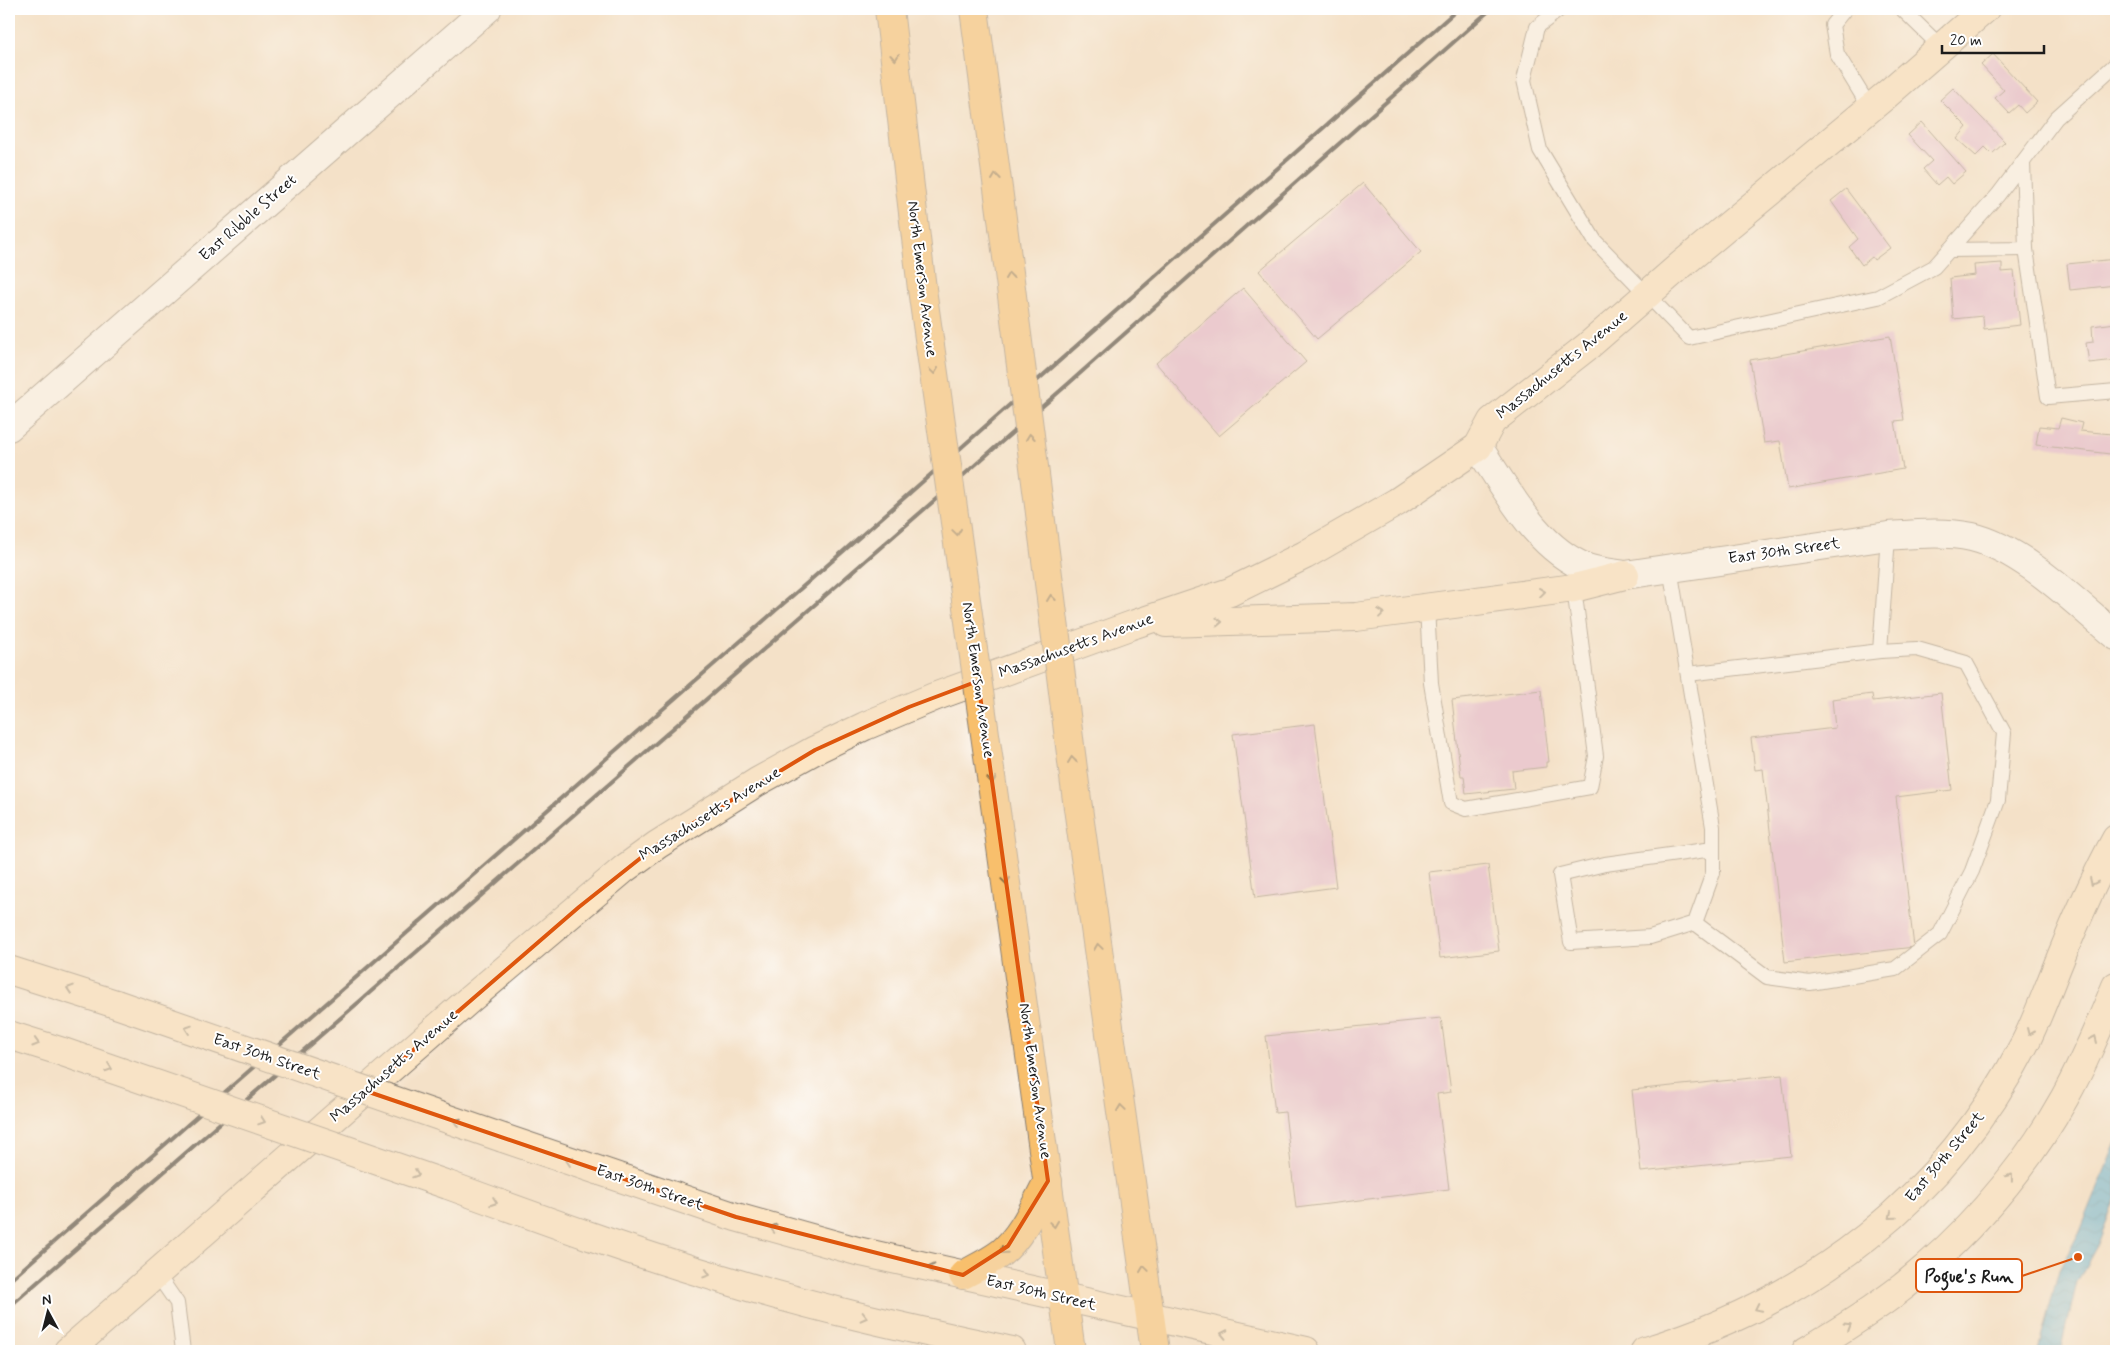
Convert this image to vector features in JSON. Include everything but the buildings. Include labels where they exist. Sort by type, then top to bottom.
[{"type":"main road","name":"North Emerson Avenue","points":[[889,9],[922,288],[1071,1351]]},
{"type":"main road","points":[[974,9],[1078,808],[1155,1351]]},
{"type":"main road","name":"Massachusetts Avenue","points":[[68,1351],[469,1000],[617,875],[658,845],[757,782],[815,750],[865,726],[934,697],[1135,624],[1230,592],[1270,573],[1365,521],[1478,447],[1492,421],[1561,368],[1985,9]]},
{"type":"main road","points":[[1135,624],[1356,617],[1574,588],[1625,575]]},
{"type":"main road","name":"East 30th Street","points":[[1645,1351],[1723,1324],[1807,1281],[1879,1228],[1932,1178],[1961,1142],[2004,1081],[2040,1009],[2094,878],[2116,839]]},
{"type":"main road","name":"East 30th Street","points":[[9,970],[116,1004],[736,1218],[857,1251],[1306,1351]]},
{"type":"main road","points":[[1806,1351],[1852,1324],[1903,1286],[1953,1243],[1993,1200],[2033,1147],[2065,1097],[2092,1042],[2116,986]]},
{"type":"main road","points":[[9,1035],[728,1281],[804,1302],[1012,1351]]},
{"type":"main road","points":[[963,1275],[991,1260],[1008,1246],[1017,1236],[1048,1181]]},
{"type":"street","name":"East Ribble Street","points":[[9,427],[487,9]]},
{"type":"street","name":"East 30th Street","points":[[1478,447],[1526,517],[1561,553],[1588,568],[1625,575],[1888,536],[1926,533],[1948,534],[1989,542],[2041,573],[2116,636]]},
{"type":"lane","points":[[1560,9],[1537,27],[1524,80],[1540,150],[1595,241],[1689,338],[1878,297],[1934,267],[1998,195],[2056,118],[2116,64]]},
{"type":"lane","points":[[1845,9],[1832,25],[1837,54],[1870,108]]},
{"type":"lane","points":[[1902,9],[1941,47]]},
{"type":"lane","points":[[2023,162],[2026,249],[2048,397],[2116,391]]},
{"type":"lane","points":[[1948,250],[2026,249]]},
{"type":"lane","points":[[1880,651],[1888,536]]},
{"type":"lane","points":[[1670,568],[1713,827],[1713,873],[1695,923]]},
{"type":"lane","points":[[1427,607],[1431,683],[1450,803],[1466,809],[1590,787],[1596,756],[1574,588]]},
{"type":"lane","points":[[1688,674],[1880,651],[1917,649],[1966,663],[2004,733],[1998,800],[1972,871],[1940,934],[1895,969],[1810,983],[1767,977],[1695,923]]},
{"type":"lane","points":[[1695,923],[1650,937],[1571,942],[1560,875],[1605,864],[1713,849]]},
{"type":"lane","points":[[157,1274],[177,1303],[182,1351]]},
{"type":"highlighted area","points":[[978,681],[1048,1181],[1008,1246],[963,1275],[736,1217],[366,1091],[579,907],[657,845],[815,750],[909,707]]},
{"type":"water","points":[[2116,1142],[2116,1197],[2098,1244],[2077,1282],[2061,1351],[2038,1351],[2059,1270],[2081,1229]]},
{"type":"railway","points":[[9,1281],[895,506],[1458,9]]},
{"type":"railway","points":[[9,1307],[1068,384],[1491,9]]},
{"type":"place","name":"Pogue's Run","points":[[2078,1257]]}]
